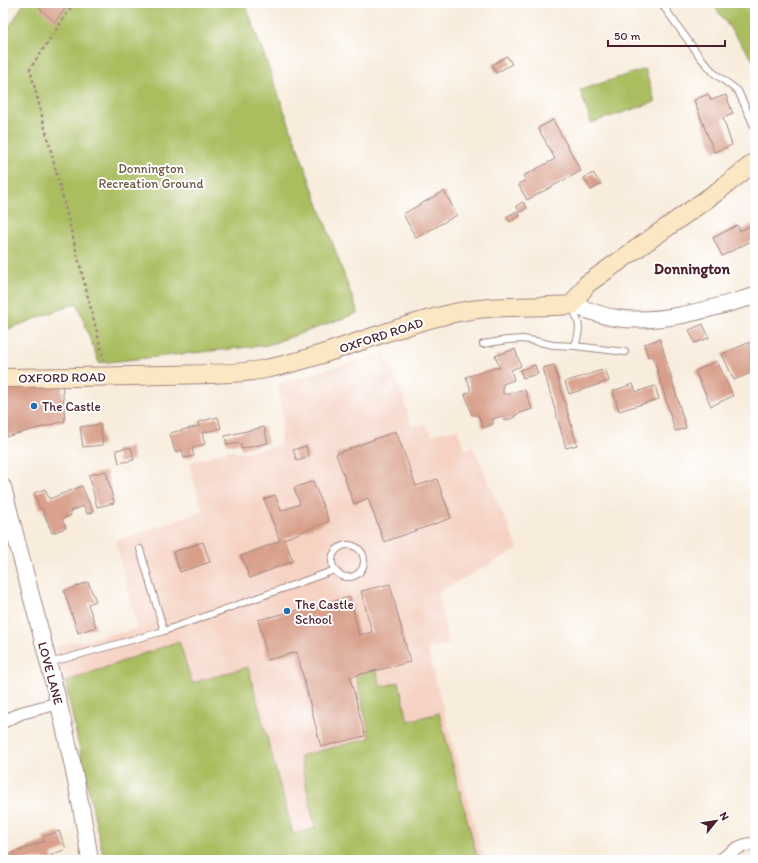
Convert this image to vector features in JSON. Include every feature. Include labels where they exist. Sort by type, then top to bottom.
[{"type":"main road","points":[[572,304],[587,284],[718,191],[755,162]]},
{"type":"main road","name":"OXFORD ROAD","points":[[3,378],[187,375],[258,370],[309,359],[398,329],[456,313],[479,309],[572,304]]},
{"type":"street","name":"OXFORD ROAD","points":[[572,304],[615,318],[655,318],[681,315],[755,296]]},
{"type":"street","name":"LOVE LANE","points":[[3,487],[60,703],[83,811],[90,860]]},
{"type":"street","points":[[3,722],[21,713],[60,703]]},
{"type":"street","points":[[721,860],[733,851],[748,844],[755,844]]},
{"type":"lane","points":[[661,3],[700,57],[714,73],[738,90],[755,128]]},
{"type":"lane","points":[[572,304],[580,325],[575,346]]},
{"type":"lane","points":[[483,344],[523,339],[552,346],[575,346],[625,352]]},
{"type":"lane","points":[[344,545],[350,545],[359,550],[364,560],[358,573],[353,576],[343,576],[335,570],[332,561],[335,551],[344,545]]},
{"type":"lane","points":[[140,549],[164,631]]},
{"type":"lane","points":[[49,663],[164,631],[335,570]]},
{"type":"path","points":[[74,3],[30,70],[108,376]]},
{"type":"shaded area","name":"The Castle School","points":[[385,353],[404,399],[411,426],[426,424],[432,435],[457,429],[465,450],[473,446],[518,549],[438,592],[449,645],[427,649],[484,860],[103,860],[56,646],[137,629],[116,541],[202,511],[189,463],[233,449],[237,453],[279,446],[283,420],[278,384]]},
{"type":"green space","name":"Donnington Recreation Ground","points":[[24,3],[245,3],[358,313],[268,345],[99,363],[77,303],[3,331],[3,37]]},
{"type":"green space","points":[[712,3],[755,3],[755,63]]},
{"type":"green space","points":[[645,69],[655,102],[591,123],[580,90]]},
{"type":"green space","points":[[179,641],[192,683],[248,667],[293,834],[315,828],[300,756],[370,738],[356,675],[376,670],[381,687],[399,682],[408,721],[439,713],[478,860],[104,860],[65,682]]},
{"type":"building","points":[[44,3],[70,3],[55,22],[40,9]]},
{"type":"building","points":[[507,56],[512,64],[496,73],[492,65]]},
{"type":"building","points":[[708,94],[711,100],[726,95],[733,114],[723,118],[732,145],[714,152],[694,100]]},
{"type":"building","points":[[553,120],[581,171],[527,200],[518,184],[526,180],[523,176],[555,159],[538,128]]},
{"type":"building","points":[[593,173],[601,184],[591,190],[584,178]]},
{"type":"building","points":[[444,191],[457,215],[416,238],[403,214]]},
{"type":"building","points":[[523,202],[527,208],[520,212],[516,206]]},
{"type":"building","points":[[517,211],[520,216],[510,222],[506,217]]},
{"type":"building","points":[[755,223],[755,239],[722,256],[713,238],[737,225],[740,231]]},
{"type":"building","points":[[703,324],[709,338],[695,343],[689,330]]},
{"type":"building","points":[[660,339],[686,428],[675,431],[653,356],[648,357],[644,344]]},
{"type":"building","points":[[755,340],[755,371],[734,380],[722,354]]},
{"type":"building","points":[[515,349],[521,366],[511,370],[514,380],[503,384],[503,394],[525,390],[532,409],[504,421],[502,416],[493,419],[493,424],[483,428],[478,415],[472,415],[465,394],[470,392],[470,387],[466,377],[495,368],[500,368],[495,356]]},
{"type":"building","points":[[717,361],[733,396],[711,406],[695,371]]},
{"type":"building","points":[[535,365],[538,374],[523,378],[520,370]]},
{"type":"building","points":[[554,365],[577,445],[566,448],[543,368]]},
{"type":"building","points":[[605,369],[609,381],[569,394],[565,382]]},
{"type":"building","name":"The Castle","points":[[62,382],[65,421],[5,437],[3,430],[3,392],[8,386]]},
{"type":"building","points":[[633,384],[636,392],[655,386],[659,399],[619,411],[613,391]]},
{"type":"building","points":[[218,417],[221,428],[202,433],[205,444],[192,448],[194,456],[184,458],[182,450],[175,452],[170,433],[199,426],[198,422]]},
{"type":"building","points":[[100,424],[103,445],[83,447],[80,427]]},
{"type":"building","points":[[264,427],[268,443],[241,449],[240,443],[227,445],[225,436]]},
{"type":"building","points":[[396,431],[416,486],[437,479],[451,518],[384,542],[368,498],[354,504],[336,454]]},
{"type":"building","points":[[306,446],[309,457],[297,461],[293,450]]},
{"type":"building","points":[[131,447],[134,460],[119,463],[116,450]]},
{"type":"building","points":[[106,471],[114,503],[97,507],[89,475]]},
{"type":"building","points":[[313,481],[329,521],[284,539],[293,561],[250,578],[241,556],[280,541],[264,499],[275,495],[281,511],[300,504],[294,488]]},
{"type":"building","points":[[82,486],[93,512],[87,514],[84,506],[70,511],[71,515],[62,519],[66,528],[52,533],[34,493],[45,489],[49,499]]},
{"type":"building","points":[[203,542],[210,562],[180,572],[173,552]]},
{"type":"building","points":[[88,582],[96,601],[88,604],[96,627],[78,633],[64,591]]},
{"type":"building","points":[[390,584],[410,662],[350,677],[365,736],[321,747],[297,652],[268,660],[258,620],[350,597],[359,635],[372,632],[361,591]]},
{"type":"building","points":[[59,831],[66,849],[51,855],[53,859],[10,860],[8,855],[44,841],[43,837]]},
{"type":"place","name":"The Castle","points":[[34,406]]},
{"type":"place","name":"The Castle School","points":[[287,611]]},
{"type":"district","name":"Donnington","points":[[692,269]]}]
